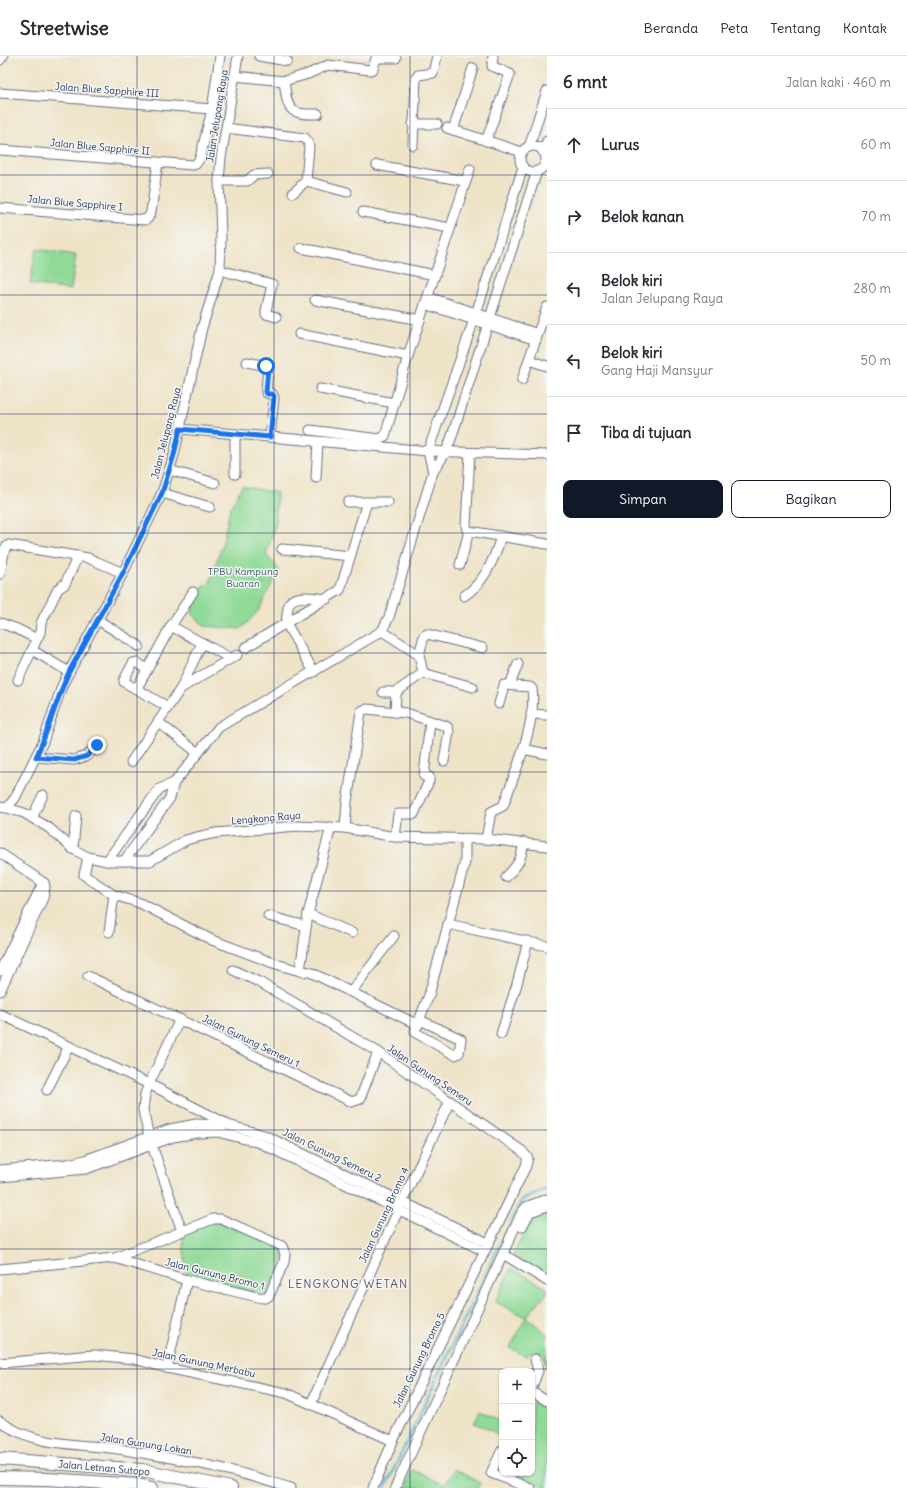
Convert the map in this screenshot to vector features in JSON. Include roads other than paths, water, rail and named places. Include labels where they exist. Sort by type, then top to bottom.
[{"type":"main road","name":"Jalan Letnan Sutopo","points":[[0,1459],[142,1470],[231,1488]]},
{"type":"main road","name":"Jalan Letnan Sutopo","points":[[2,1479],[47,1479],[138,1485],[152,1488]]},
{"type":"street","points":[[0,60],[2,56]]},
{"type":"street","points":[[212,108],[220,56]]},
{"type":"street","name":"Jalan Jelupang Raya","points":[[3,808],[15,798],[36,757],[43,742],[62,686],[123,573],[162,493],[180,429],[202,328],[220,270],[222,237],[219,181],[221,158],[238,56]]},
{"type":"street","points":[[259,56],[287,61]]},
{"type":"street","points":[[413,144],[416,78],[418,75],[433,73],[437,56]]},
{"type":"street","points":[[486,141],[510,74],[492,66],[493,56]]},
{"type":"street","points":[[235,76],[284,81],[308,74],[328,65],[370,70],[373,69],[376,58],[396,58]]},
{"type":"street","points":[[473,68],[450,129],[486,141],[526,150],[537,147],[545,155],[546,163],[544,167],[537,172],[529,172],[523,167],[520,160],[526,150],[547,91]]},
{"type":"street","points":[[284,81],[288,103],[291,109],[302,115],[318,114]]},
{"type":"street","name":"Jalan Blue Sapphire III","points":[[0,93],[212,108]]},
{"type":"street","name":"Jalan Blue Sapphire II","points":[[0,150],[193,165],[198,162],[200,158],[212,108]]},
{"type":"street","points":[[414,124],[437,124]]},
{"type":"street","points":[[226,128],[305,138],[310,147],[306,181],[293,193]]},
{"type":"street","points":[[543,152],[547,140]]},
{"type":"street","name":"Jalan Blue Sapphire I","points":[[0,208],[142,220],[148,218],[151,212],[158,162]]},
{"type":"street","points":[[377,165],[465,181]]},
{"type":"street","points":[[432,472],[428,451],[475,316],[523,167]]},
{"type":"street","points":[[310,430],[382,438],[385,436],[408,356],[470,169]]},
{"type":"street","points":[[124,861],[170,798],[174,783],[219,727],[382,631],[389,617],[432,472],[446,452],[451,439],[537,172]]},
{"type":"street","points":[[219,181],[248,181],[254,175],[268,174]]},
{"type":"street","points":[[306,181],[347,192]]},
{"type":"street","points":[[363,212],[450,228]]},
{"type":"street","points":[[301,248],[435,274]]},
{"type":"street","points":[[220,270],[272,284],[266,314],[276,317]]},
{"type":"street","points":[[315,300],[420,320]]},
{"type":"street","points":[[426,300],[537,337]]},
{"type":"street","points":[[522,380],[546,313]]},
{"type":"street","points":[[298,334],[408,356]]},
{"type":"street","points":[[529,360],[547,366]]},
{"type":"street","points":[[248,362],[268,367],[266,392],[267,394],[272,394],[274,396],[270,437]]},
{"type":"street","points":[[320,388],[394,403]]},
{"type":"street","points":[[180,429],[428,451],[547,455]]},
{"type":"street","points":[[435,433],[451,439]]},
{"type":"street","points":[[235,434],[235,474]]},
{"type":"street","points":[[316,478],[318,442]]},
{"type":"street","points":[[460,565],[469,531],[466,526],[470,453]]},
{"type":"street","points":[[169,470],[215,483]]},
{"type":"street","points":[[162,493],[210,507]]},
{"type":"street","points":[[348,502],[388,502]]},
{"type":"street","points":[[246,648],[340,590],[367,502]]},
{"type":"street","points":[[469,531],[547,544]]},
{"type":"street","points":[[464,596],[479,584],[496,552],[501,536]]},
{"type":"street","points":[[0,574],[4,550],[7,546],[88,558],[123,573]]},
{"type":"street","points":[[282,549],[350,556]]},
{"type":"street","points":[[18,680],[40,633],[41,623],[58,588],[65,584],[78,556]]},
{"type":"street","points":[[137,688],[171,626],[193,592]]},
{"type":"street","points":[[316,671],[287,622],[290,602],[294,598],[301,597],[327,599]]},
{"type":"street","points":[[98,620],[139,646]]},
{"type":"street","points":[[0,623],[17,629],[37,639]]},
{"type":"street","points":[[171,626],[202,643],[233,656],[181,688]]},
{"type":"street","points":[[382,631],[419,655]]},
{"type":"street","points":[[423,674],[419,655],[424,636],[428,634],[483,648]]},
{"type":"street","points":[[131,762],[181,688],[202,643]]},
{"type":"street","points":[[32,650],[69,672]]},
{"type":"street","points":[[147,670],[137,662],[133,663],[124,680],[125,684],[137,688],[168,707]]},
{"type":"street","points":[[510,685],[518,664]]},
{"type":"street","points":[[383,692],[396,692],[423,674],[473,687]]},
{"type":"street","points":[[486,838],[491,812],[504,804],[528,733],[531,714],[532,689],[530,687],[510,685],[503,686],[499,704]]},
{"type":"street","points":[[396,692],[396,712]]},
{"type":"street","points":[[345,828],[347,802],[361,712],[367,709],[396,712],[446,726],[449,732],[444,761]]},
{"type":"street","points":[[531,714],[546,715]]},
{"type":"street","points":[[158,722],[198,753]]},
{"type":"street","points":[[396,837],[398,814],[414,814],[429,781],[429,777],[424,776],[430,722]]},
{"type":"street","points":[[36,757],[74,760],[87,756],[97,745]]},
{"type":"street","points":[[523,748],[547,754]]},
{"type":"street","points":[[107,861],[159,790],[174,783]]},
{"type":"street","points":[[32,818],[43,796]]},
{"type":"street","points":[[148,806],[158,814]]},
{"type":"street","name":"Lengkong Raya","points":[[3,808],[24,813],[49,828],[73,849],[88,857],[107,861],[150,861],[186,840],[216,833],[297,826],[345,828],[396,837],[486,838],[547,846]]},
{"type":"street","points":[[73,849],[76,816]]},
{"type":"street","points":[[300,971],[308,914],[330,827]]},
{"type":"street","points":[[88,857],[84,875],[114,896],[140,903],[212,940],[270,962],[300,971],[310,972],[419,1023],[461,1038],[460,1053],[455,1055],[416,1033],[415,1030],[419,1023],[429,995],[465,862],[465,838]]},
{"type":"street","points":[[506,877],[515,868],[521,858],[524,842]]},
{"type":"street","points":[[0,853],[44,883],[45,887],[43,898],[0,992]]},
{"type":"street","points":[[0,971],[44,883]]},
{"type":"street","points":[[109,932],[114,896]]},
{"type":"street","points":[[308,914],[352,933]]},
{"type":"street","points":[[268,916],[306,926]]},
{"type":"street","points":[[448,924],[547,946]]},
{"type":"street","points":[[351,992],[394,936]]},
{"type":"street","points":[[501,1034],[517,984],[528,942]]},
{"type":"street","name":"Jalan Gunung Semeru","points":[[233,970],[259,982],[378,1052],[522,1151],[528,1158],[526,1166],[486,1247]]},
{"type":"street","name":"Jalan Gunung Semeru 1","points":[[88,976],[352,1102],[360,1098],[378,1052]]},
{"type":"street","name":"Jalan Gunung Semeru 2","points":[[0,1014],[149,1084],[228,1125],[264,1135],[400,1206]]},
{"type":"street","points":[[180,1019],[149,1084],[145,1094],[143,1110],[150,1141],[182,1231]]},
{"type":"street","points":[[47,1090],[68,1046]]},
{"type":"street","name":"Jalan Gunung Bromo 4","points":[[311,1404],[400,1206],[450,1102]]},
{"type":"street","name":"Jalan Gunung Semeru 2","points":[[0,1177],[86,1169],[150,1141],[170,1129],[196,1124],[228,1125],[241,1138]]},
{"type":"street","name":"Jalan Gunung Semeru 2","points":[[0,1170],[68,1164],[150,1141],[197,1133],[218,1132],[260,1143],[400,1206],[486,1247]]},
{"type":"street","points":[[395,1488],[522,1212],[526,1207],[547,1199]]},
{"type":"street","points":[[401,1488],[530,1212],[547,1206]]},
{"type":"street","name":"Jalan Gunung Bromo 1","points":[[0,1268],[115,1258],[214,1219],[222,1219],[282,1246],[285,1254],[284,1262],[269,1296],[266,1298],[187,1280],[115,1258]]},
{"type":"street","name":"Jalan Gunung Bromo 5","points":[[373,1488],[393,1441],[486,1247]]},
{"type":"street","points":[[508,1257],[547,1281]]},
{"type":"street","points":[[167,1368],[187,1280]]},
{"type":"street","name":"Jalan Gunung Merbabu","points":[[0,1363],[94,1355],[134,1359],[167,1368],[286,1393],[393,1441]]},
{"type":"street","points":[[535,1359],[538,1371],[535,1379]]},
{"type":"street","points":[[535,1394],[547,1401]]},
{"type":"street","name":"Jalan Gunung Lokan","points":[[0,1422],[8,1428],[28,1437],[66,1444],[124,1450],[216,1467],[291,1488]]},
{"type":"street","points":[[499,1456],[488,1477],[530,1488]]},
{"type":"waterway","points":[[385,1488],[522,1200],[547,1189]]},
{"type":"district","name":"LENGKONG WETAN","points":[[348,1283]]},
{"type":"park label","name":"TPBU Kampung Buaran","points":[[243,576]]}]
